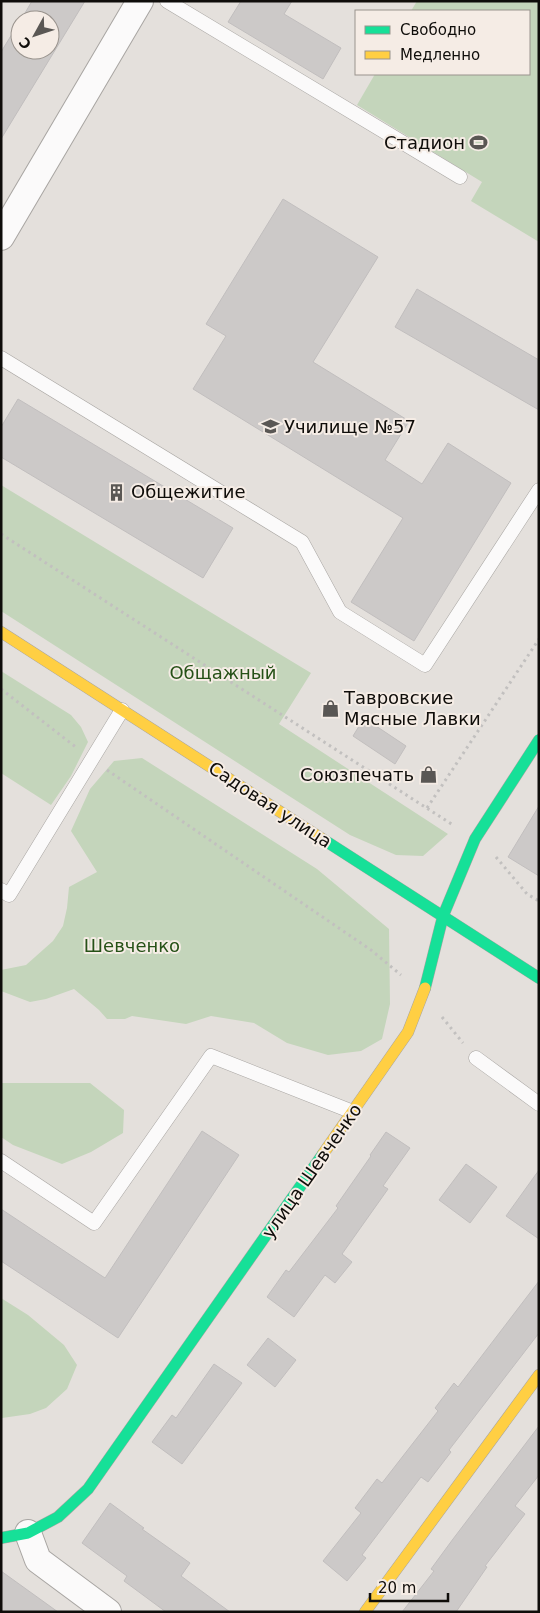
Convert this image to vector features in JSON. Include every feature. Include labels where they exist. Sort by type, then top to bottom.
[{"type":"street","points":[[1,237],[140,1]]},
{"type":"street","name":"Садовая улица","points":[[1,632],[539,978]]},
{"type":"street","name":"улица Шевченко","points":[[1,1538],[28,1533],[58,1516],[88,1489],[408,1032],[424,994],[443,916],[475,840],[539,740]]},
{"type":"street","points":[[365,1612],[539,1375]]},
{"type":"street","points":[[28,1533],[38,1560],[108,1612]]},
{"type":"lane","points":[[167,1],[460,177]]},
{"type":"lane","points":[[1,358],[302,542],[340,612],[425,665],[539,490]]},
{"type":"lane","points":[[1,890],[9,895],[122,710]]},
{"type":"lane","points":[[1,1161],[94,1223],[211,1056],[353,1112]]},
{"type":"lane","points":[[476,1058],[539,1104]]},
{"type":"path","points":[[1,534],[475,840],[499,859],[528,894],[539,901]]},
{"type":"path","points":[[427,808],[539,639]]},
{"type":"path","points":[[1,688],[92,760],[371,950],[424,994],[476,1058]]},
{"type":"green space","name":"Стадион","points":[[417,1],[539,1],[539,242],[471,201],[482,182],[357,105],[374,75],[530,75],[530,10],[412,10]]},
{"type":"green space","name":"Общажный","points":[[1,485],[311,673],[279,724],[448,834],[423,856],[396,855],[350,835],[1,611]]},
{"type":"green space","points":[[1,671],[71,715],[81,727],[88,742],[71,776],[51,805],[1,773]]},
{"type":"green space","name":"Шевченко","points":[[142,758],[317,869],[389,929],[390,1004],[382,1039],[361,1051],[328,1055],[287,1043],[254,1023],[211,1016],[186,1024],[132,1016],[125,1019],[107,1019],[74,989],[46,999],[30,1002],[1,991],[1,970],[26,965],[53,941],[63,926],[69,887],[97,872],[71,831],[90,789],[114,761]]},
{"type":"green space","points":[[1,1083],[90,1083],[124,1110],[123,1133],[91,1152],[62,1164],[13,1145],[1,1137]]},
{"type":"green space","points":[[1,1298],[28,1315],[64,1345],[77,1365],[67,1389],[46,1408],[30,1414],[2,1418]]},
{"type":"building","points":[[32,1],[85,1],[60,42],[60,10],[27,10]]},
{"type":"building","points":[[241,1],[292,1],[284,14],[341,48],[323,79],[228,22]]},
{"type":"building","points":[[10,37],[10,60],[49,60],[1,139],[1,52]]},
{"type":"building","points":[[283,199],[378,257],[313,362],[409,421],[385,460],[422,484],[448,443],[511,483],[414,641],[351,602],[403,518],[193,389],[226,336],[206,324]]},
{"type":"building","points":[[417,289],[539,360],[539,410],[395,327]]},
{"type":"building","name":"Общежитие","points":[[18,399],[233,528],[203,578],[1,457],[1,427]]},
{"type":"building","points":[[364,718],[406,746],[395,764],[353,736]]},
{"type":"building","points":[[539,806],[539,876],[508,857]]},
{"type":"building","points":[[202,1131],[239,1155],[118,1338],[1,1261],[1,1209],[105,1278]]},
{"type":"building","points":[[386,1132],[410,1148],[383,1186],[388,1189],[342,1254],[352,1262],[335,1283],[325,1275],[294,1317],[267,1297],[286,1270],[289,1272],[338,1208],[336,1206]]},
{"type":"building","points":[[466,1164],[497,1187],[470,1223],[439,1200]]},
{"type":"building","points":[[539,1170],[539,1239],[506,1216]]},
{"type":"building","points":[[539,1281],[539,1333],[449,1450],[451,1452],[428,1482],[421,1477],[362,1555],[366,1558],[347,1581],[323,1561],[361,1513],[355,1508],[377,1479],[382,1483],[438,1411],[435,1408],[454,1383],[458,1387]]},
{"type":"building","points":[[268,1338],[296,1360],[275,1387],[247,1365]]},
{"type":"building","points":[[214,1364],[242,1383],[182,1464],[152,1442],[172,1415],[176,1418]]},
{"type":"building","points":[[539,1426],[539,1475],[515,1506],[525,1514],[485,1566],[487,1567],[456,1612],[402,1612],[434,1571],[431,1569],[453,1539]]},
{"type":"building","points":[[110,1503],[144,1528],[142,1529],[190,1563],[181,1576],[230,1612],[166,1612],[124,1581],[127,1576],[82,1543]]},
{"type":"building","points":[[1,1571],[58,1612],[1,1612]]},
{"type":"traffic: fast","points":[[425,988],[443,916],[475,839],[539,740]]},
{"type":"traffic: fast","points":[[324,840],[539,978]]},
{"type":"traffic: fast","points":[[1,1538],[28,1533],[58,1517],[88,1489],[323,1154]]},
{"type":"traffic: slow","points":[[1,632],[324,840]]},
{"type":"traffic: slow","points":[[323,1154],[408,1032],[425,988]]},
{"type":"traffic: slow","points":[[365,1612],[539,1375]]},
{"type":"place","name":"Стадион","points":[[479,143]]},
{"type":"place","name":"Училище №57","points":[[270,427]]},
{"type":"place","name":"Общежитие","points":[[117,492]]},
{"type":"place","name":"Тавровские Мясные Лавки","points":[[330,708]]},
{"type":"place","name":"Союзпечать","points":[[428,775]]}]
